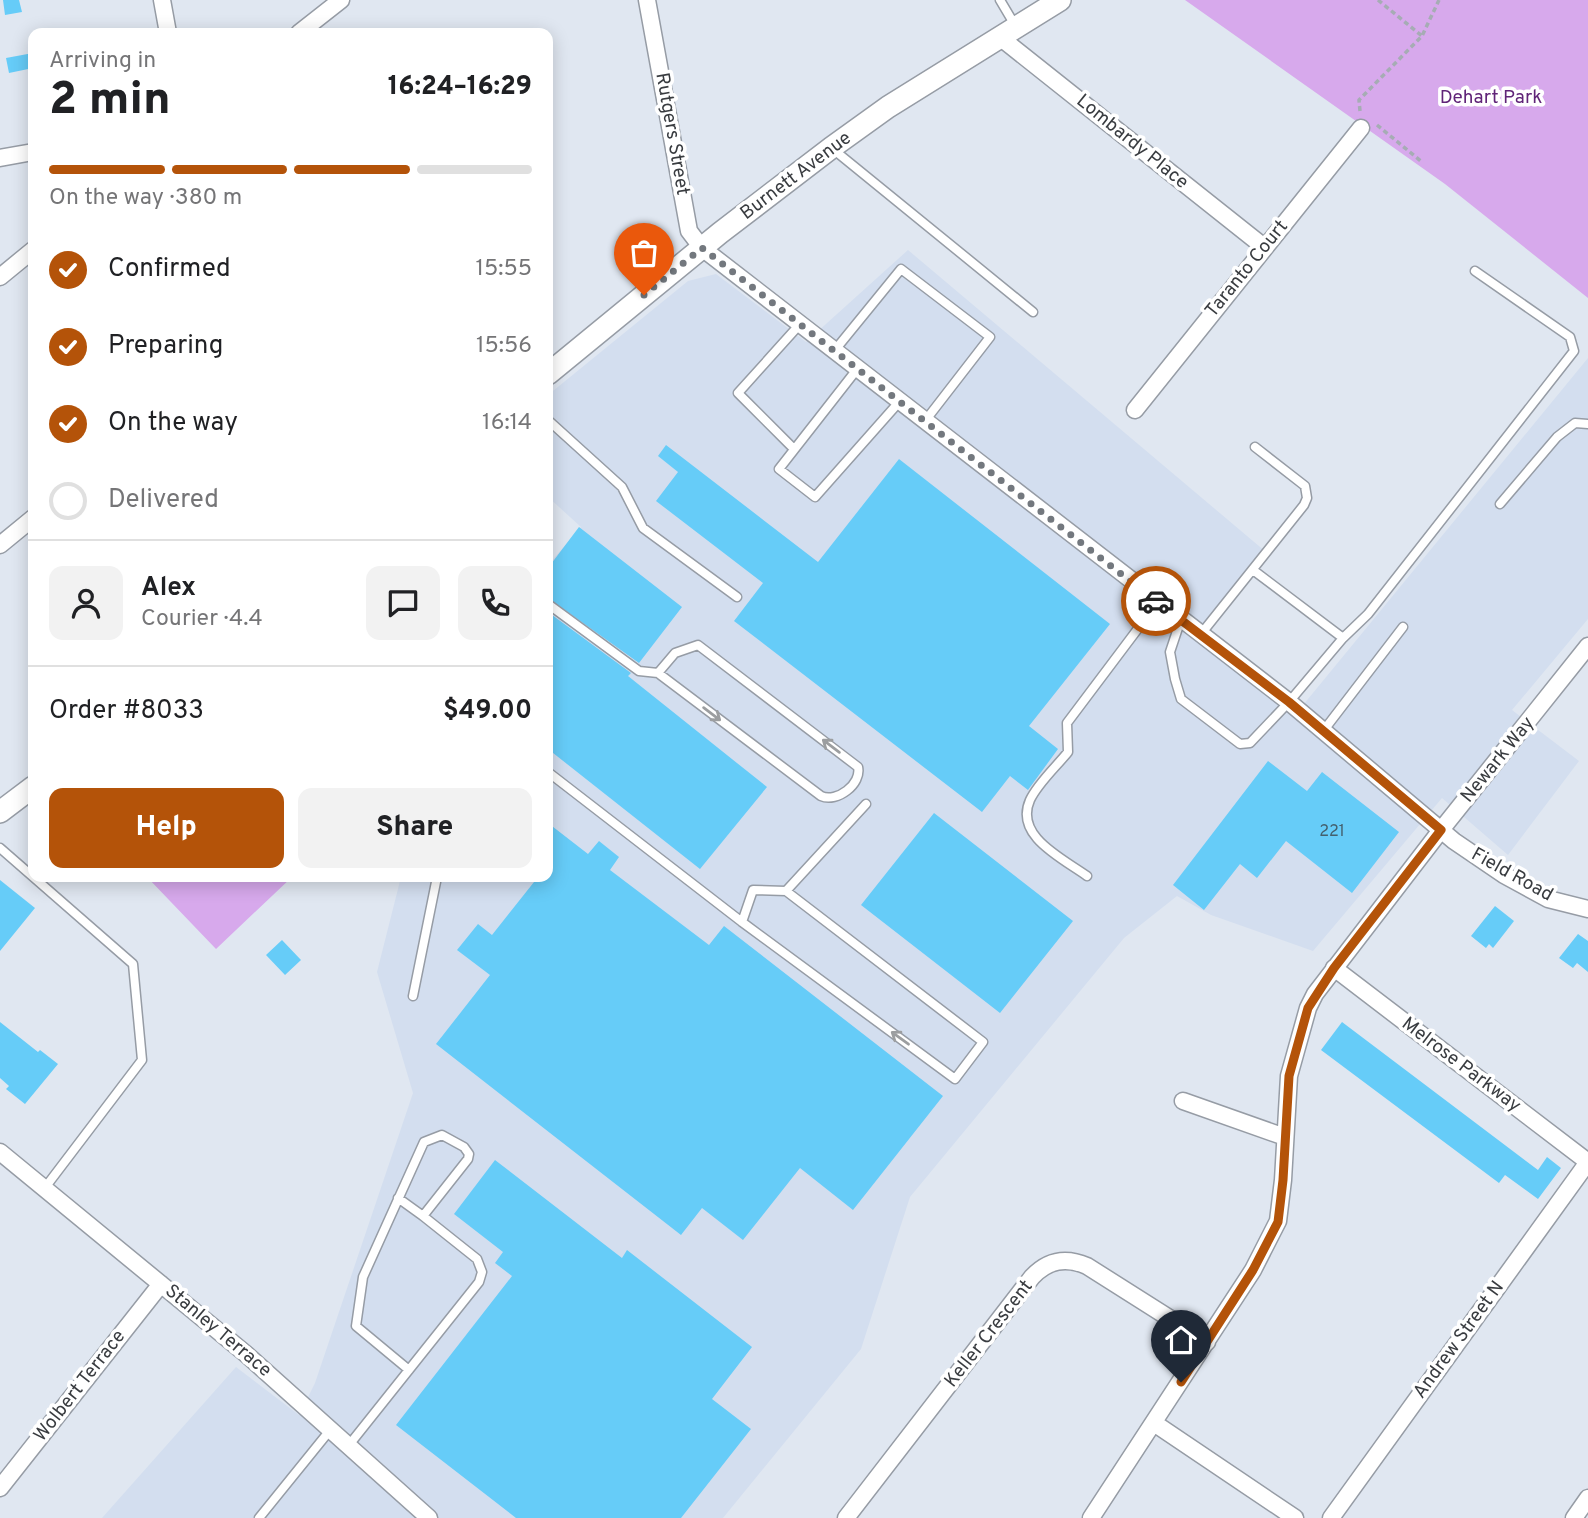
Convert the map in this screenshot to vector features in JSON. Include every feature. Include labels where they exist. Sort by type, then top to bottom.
[{"type":"street","points":[[162,0],[166,28]]},
{"type":"street","points":[[305,28],[341,0]]},
{"type":"street","name":"Rutgers Street","points":[[646,0],[689,231],[702,248],[1289,702],[1441,830]]},
{"type":"street","name":"Burnett Avenue","points":[[553,370],[702,248],[831,148],[888,107],[1060,0]]},
{"type":"street","name":"Lombardy Place","points":[[1008,32],[1264,247]]},
{"type":"street","name":"Taranto Court","points":[[1135,410],[1366,124]]},
{"type":"street","points":[[0,158],[28,153]]},
{"type":"street","points":[[0,277],[28,254]]},
{"type":"street","points":[[0,545],[28,522]]},
{"type":"street","name":"Newark Way","points":[[1091,1518],[1253,1270],[1278,1222],[1289,1076],[1308,1008],[1334,968],[1588,646]]},
{"type":"street","points":[[0,812],[28,792]]},
{"type":"street","name":"Field Road","points":[[1441,830],[1504,875],[1548,899],[1588,909]]},
{"type":"street","name":"Melrose Parkway","points":[[1334,968],[1588,1162]]},
{"type":"street","points":[[1183,1101],[1286,1136]]},
{"type":"street","name":"Stanley Terrace","points":[[1,1154],[161,1284],[331,1429],[429,1518]]},
{"type":"street","name":"Andrew Street N","points":[[1331,1518],[1588,1162]]},
{"type":"street","name":"Keller Crescent","points":[[846,1518],[1032,1277],[1050,1263],[1063,1260],[1087,1266],[1207,1342]]},
{"type":"street","name":"Wolbert Terrace","points":[[0,1488],[161,1284]]},
{"type":"street","points":[[1154,1423],[1295,1518]]},
{"type":"street","points":[[1574,1518],[1588,1498]]},
{"type":"lane","points":[[1000,0],[1008,32]]},
{"type":"lane","points":[[831,148],[1033,312]]},
{"type":"lane","points":[[835,350],[901,269],[990,337],[925,421]]},
{"type":"lane","points":[[1181,619],[1170,652],[1181,699],[1240,744],[1250,743],[1343,638],[1368,614],[1574,351],[1570,337],[1475,271]]},
{"type":"lane","points":[[794,449],[738,393],[801,323]]},
{"type":"lane","points":[[858,368],[779,469],[815,497],[900,401]]},
{"type":"lane","points":[[1500,504],[1557,437],[1575,423],[1588,424]]},
{"type":"lane","points":[[553,425],[622,487],[643,528],[737,597]]},
{"type":"lane","points":[[1201,634],[1307,498],[1305,486],[1255,447]]},
{"type":"lane","points":[[1253,570],[1343,638]]},
{"type":"lane","points":[[1087,876],[1032,835],[1026,818],[1031,799],[1068,752],[1067,723],[1158,602]]},
{"type":"lane","points":[[553,608],[639,671],[658,673],[821,796],[836,798],[858,781],[858,767],[698,645],[675,653],[658,673]]},
{"type":"lane","points":[[1324,730],[1403,627]]},
{"type":"lane","points":[[553,776],[742,922],[955,1079],[983,1042],[786,891],[753,890],[742,922]]},
{"type":"lane","points":[[786,891],[866,804]]},
{"type":"lane","points":[[1,850],[28,873]]},
{"type":"lane","points":[[38,882],[133,964],[142,1060],[44,1189]]},
{"type":"lane","points":[[413,996],[436,882]]},
{"type":"lane","points":[[409,1370],[356,1326],[363,1277],[398,1198],[424,1142],[442,1135],[464,1147],[469,1154],[468,1159],[424,1216]]},
{"type":"lane","points":[[349,1445],[479,1282],[482,1272],[477,1259],[398,1198]]},
{"type":"lane","points":[[259,1518],[331,1429]]},
{"type":"path","points":[[1378,0],[1422,36]]},
{"type":"path","points":[[1360,111],[1359,100],[1422,36],[1439,0]]},
{"type":"path","points":[[1366,124],[1422,162]]},
{"type":"shaded area","points":[[908,250],[1266,552],[1202,634],[1299,710],[1588,358],[1588,619],[1512,710],[1579,761],[1508,855],[1442,798],[1313,951],[1211,915],[1177,896],[1124,938],[910,1197],[861,1349],[723,1518],[102,1518],[236,1367],[299,1415],[315,1383],[413,1093],[377,972],[400,882],[553,882],[553,559],[581,527],[553,502],[553,391],[688,281],[716,274],[806,342]]},
{"type":"green space","name":"Dehart Park","points":[[1185,0],[1588,0],[1588,298],[1445,184]]},
{"type":"green space","points":[[152,882],[287,882],[216,949]]},
{"type":"building","points":[[3,0],[19,0],[22,12],[5,15]]},
{"type":"building","points":[[28,54],[28,69],[9,73],[6,58]]},
{"type":"building","points":[[666,445],[818,562],[899,459],[1110,624],[1029,726],[1058,749],[1028,790],[1010,776],[982,812],[734,621],[763,583],[656,501],[678,472],[658,456]]},
{"type":"building","points":[[579,527],[682,607],[639,663],[553,602],[553,561]]},
{"type":"building","points":[[553,616],[631,673],[628,676],[767,787],[700,869],[553,753]]},
{"type":"building","points":[[1268,761],[1307,791],[1322,772],[1399,832],[1352,893],[1286,841],[1257,878],[1240,864],[1204,910],[1173,885]]},
{"type":"building","points":[[934,813],[1073,921],[1000,1013],[861,905]]},
{"type":"building","points":[[553,827],[588,854],[599,841],[619,857],[610,870],[709,945],[724,926],[943,1096],[853,1210],[800,1168],[743,1240],[702,1208],[681,1235],[436,1044],[490,975],[457,950],[478,924],[492,935],[534,882],[553,882]]},
{"type":"building","points":[[0,880],[35,908],[0,951]]},
{"type":"building","points":[[1495,906],[1514,921],[1493,948],[1489,944],[1486,948],[1471,936]]},
{"type":"building","points":[[1578,934],[1588,941],[1588,972],[1577,963],[1573,968],[1559,958]]},
{"type":"building","points":[[282,940],[301,960],[285,975],[266,955]]},
{"type":"building","points":[[0,1022],[58,1064],[25,1104],[6,1089],[9,1086],[0,1078]]},
{"type":"building","points":[[1342,1022],[1538,1170],[1547,1157],[1561,1168],[1538,1199],[1505,1175],[1499,1183],[1321,1050]]},
{"type":"building","points":[[495,1160],[622,1258],[627,1250],[752,1347],[712,1399],[751,1429],[681,1518],[516,1518],[396,1425],[512,1276],[495,1263],[503,1252],[454,1214]]},
{"type":"way so far","points":[[644,295],[702,248],[1156,601]]},
{"type":"route","points":[[1156,601],[1324,730],[1441,830],[1334,968],[1308,1008],[1289,1076],[1278,1222],[1266,1249],[1181,1382]]}]
